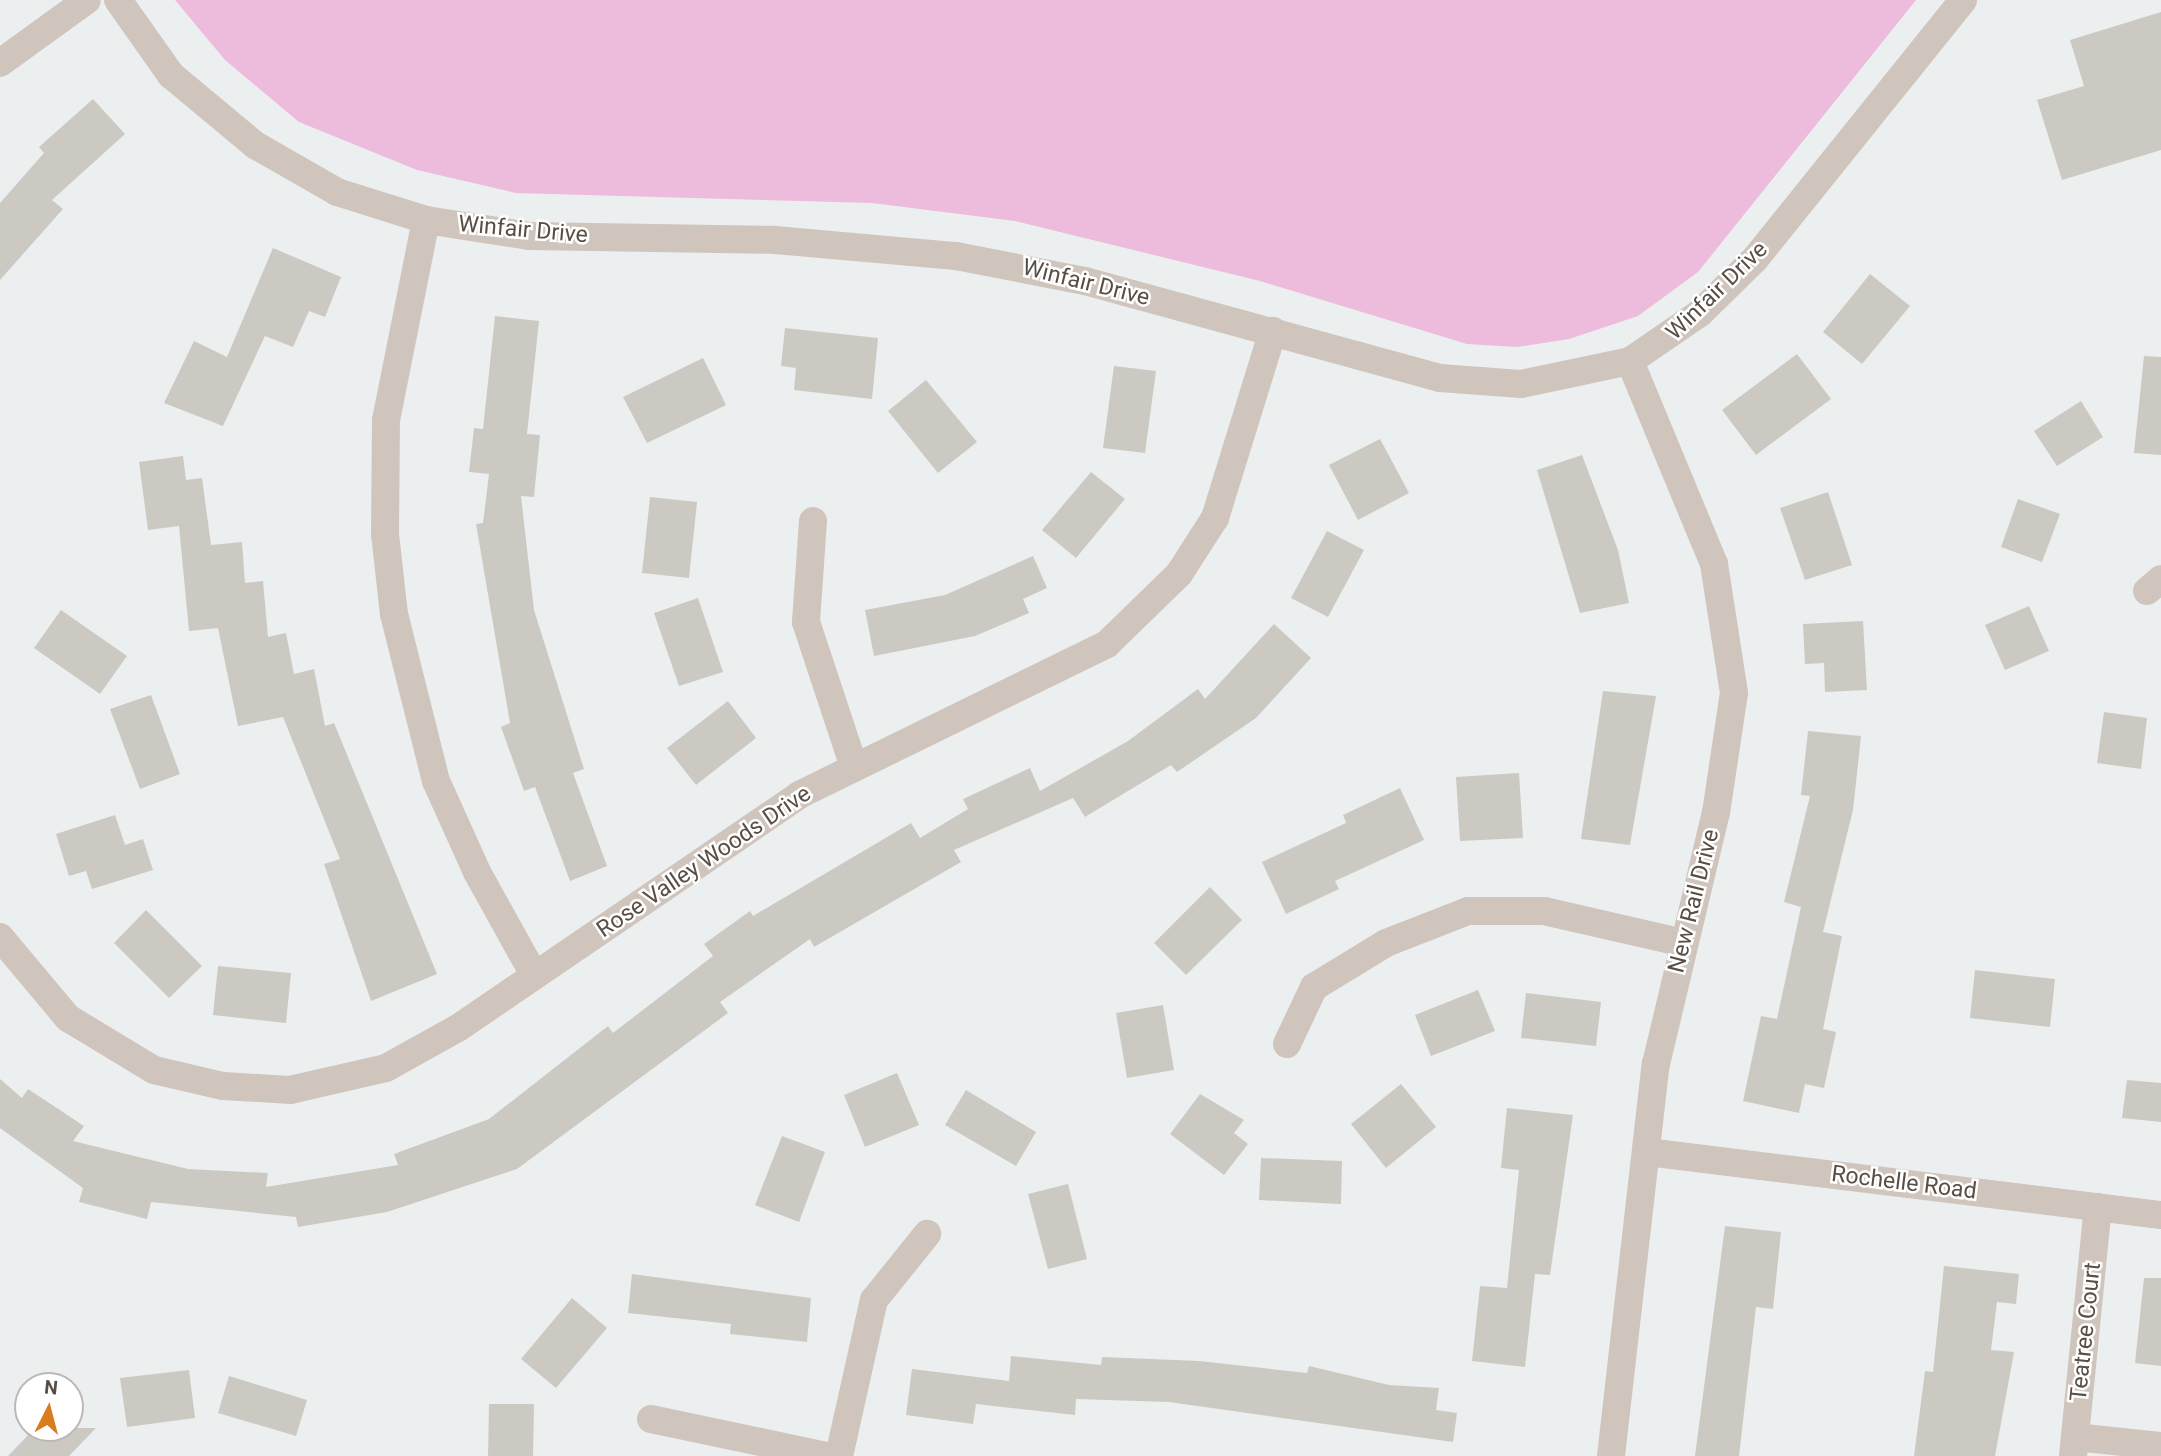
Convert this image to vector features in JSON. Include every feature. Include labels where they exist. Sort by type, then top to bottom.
[{"type":"street","points":[[0,63],[87,0]]},
{"type":"street","name":"Winfair Drive","points":[[118,0],[172,75],[255,145],[337,192],[426,220],[529,236],[775,240],[956,256],[1085,281],[1428,375],[1483,383],[1568,378],[1630,361],[1700,313],[1755,259],[1963,0]]},
{"type":"street","points":[[426,220],[386,420],[385,534],[394,614],[436,781],[477,872],[534,975]]},
{"type":"street","name":"Rose Valley Woods Drive","points":[[0,937],[68,1018],[120,1054],[165,1073],[253,1090],[323,1086],[386,1068],[534,975],[799,796],[854,767],[1072,666],[1107,645],[1158,599],[1215,518],[1273,331]]},
{"type":"street","name":"New Rail Drive","points":[[1611,1456],[1656,1064],[1730,739],[1732,652],[1714,564],[1630,361]]},
{"type":"street","points":[[813,521],[806,622],[854,767]]},
{"type":"street","points":[[1287,1044],[1314,986],[1386,943],[1468,911],[1544,911],[1684,943]]},
{"type":"street","name":"Rochelle Road","points":[[1647,1152],[2161,1215]]},
{"type":"street","name":"Teatree Court","points":[[2074,1447],[2098,1207]]},
{"type":"street","points":[[839,1456],[874,1300],[927,1234]]},
{"type":"street","points":[[651,1419],[827,1456]]},
{"type":"street","points":[[2074,1447],[2161,1446]]},
{"type":"shaded area","points":[[175,0],[1916,0],[1698,272],[1638,316],[1569,339],[1517,347],[1467,344],[1260,281],[1015,221],[872,203],[516,193],[417,170],[299,122],[225,60]]},
{"type":"building","points":[[2161,12],[2161,150],[2062,180],[2037,100],[2084,86],[2070,40]]},
{"type":"building","points":[[93,99],[125,134],[52,200],[63,209],[0,280],[0,203],[44,153],[39,147]]},
{"type":"building","points":[[273,248],[341,277],[325,317],[309,311],[293,347],[265,336],[223,426],[164,403],[194,341],[227,357]]},
{"type":"building","points":[[1870,274],[1910,306],[1862,364],[1823,332]]},
{"type":"building","points":[[495,316],[539,321],[527,434],[540,435],[534,497],[521,496],[534,610],[584,769],[573,773],[607,866],[570,881],[535,787],[524,791],[501,727],[510,723],[476,524],[483,523],[489,474],[469,472],[474,428],[483,429]]},
{"type":"building","points":[[785,328],[878,338],[872,399],[794,390],[796,368],[781,366]]},
{"type":"building","points":[[1797,354],[1831,399],[1756,455],[1722,410]]},
{"type":"building","points":[[2144,356],[2161,357],[2161,455],[2134,453]]},
{"type":"building","points":[[703,358],[726,405],[647,443],[623,397]]},
{"type":"building","points":[[1114,366],[1156,371],[1145,453],[1103,448]]},
{"type":"building","points":[[926,380],[977,442],[938,473],[888,411]]},
{"type":"building","points":[[2081,401],[2103,437],[2057,466],[2034,431]]},
{"type":"building","points":[[1380,439],[1409,493],[1358,520],[1329,465]]},
{"type":"building","points":[[1582,455],[1618,550],[1629,603],[1580,613],[1537,470]]},
{"type":"building","points":[[183,456],[186,480],[202,478],[211,545],[242,542],[245,583],[263,581],[268,637],[286,633],[294,674],[314,669],[325,726],[334,723],[437,974],[371,1001],[324,864],[340,859],[283,717],[238,726],[218,628],[189,631],[179,526],[148,530],[139,462]]},
{"type":"building","points":[[1091,472],[1125,499],[1076,558],[1042,530]]},
{"type":"building","points":[[1828,492],[1852,565],[1805,580],[1780,508]]},
{"type":"building","points":[[650,497],[697,502],[689,578],[642,573]]},
{"type":"building","points":[[2018,499],[2060,514],[2042,562],[2001,547]]},
{"type":"building","points":[[1327,531],[1364,550],[1328,617],[1291,598]]},
{"type":"building","points":[[1033,556],[1047,588],[1023,599],[1029,613],[975,636],[874,656],[865,610],[945,595]]},
{"type":"building","points":[[698,598],[723,672],[679,686],[654,613]]},
{"type":"building","points":[[2029,606],[2049,651],[2005,670],[1985,625]]},
{"type":"building","points":[[61,610],[127,656],[100,694],[34,648]]},
{"type":"building","points":[[1863,621],[1867,690],[1825,692],[1824,663],[1805,664],[1803,624]]},
{"type":"building","points":[[1274,624],[1311,658],[1256,718],[1177,772],[1171,765],[1085,817],[1073,798],[954,850],[961,862],[814,947],[810,939],[720,1002],[728,1013],[517,1169],[387,1212],[298,1227],[296,1217],[151,1202],[147,1219],[79,1202],[83,1188],[0,1128],[0,1079],[22,1098],[28,1089],[84,1126],[73,1141],[188,1169],[268,1173],[266,1187],[398,1165],[394,1154],[489,1119],[608,1026],[613,1033],[713,956],[704,944],[750,911],[753,916],[911,823],[920,838],[968,809],[963,799],[1030,768],[1040,791],[1128,741],[1198,689],[1205,699]]},
{"type":"building","points":[[1603,691],[1656,696],[1630,845],[1581,839]]},
{"type":"building","points":[[151,695],[180,774],[140,789],[110,709]]},
{"type":"building","points":[[728,701],[756,738],[696,785],[667,748]]},
{"type":"building","points":[[2104,712],[2147,718],[2141,769],[2097,763]]},
{"type":"building","points":[[1808,731],[1861,736],[1853,810],[1823,932],[1842,936],[1823,1029],[1836,1032],[1824,1088],[1805,1084],[1799,1113],[1743,1101],[1761,1016],[1777,1019],[1801,907],[1784,902],[1810,796],[1801,795]]},
{"type":"building","points":[[1519,773],[1523,838],[1460,841],[1456,777]]},
{"type":"building","points":[[1400,788],[1424,840],[1335,881],[1339,889],[1286,914],[1262,862],[1346,823],[1343,815]]},
{"type":"building","points":[[115,815],[125,845],[143,839],[153,870],[92,889],[86,871],[69,876],[56,834]]},
{"type":"building","points":[[1210,887],[1242,920],[1186,975],[1154,943]]},
{"type":"building","points":[[146,910],[202,966],[169,998],[114,943]]},
{"type":"building","points":[[218,966],[291,973],[286,1023],[213,1015]]},
{"type":"building","points":[[1975,970],[2055,979],[2050,1027],[1970,1018]]},
{"type":"building","points":[[1478,990],[1495,1031],[1431,1056],[1415,1015]]},
{"type":"building","points":[[1526,993],[1601,1002],[1596,1046],[1521,1038]]},
{"type":"building","points":[[1163,1005],[1174,1070],[1127,1078],[1116,1013]]},
{"type":"building","points":[[897,1073],[919,1125],[865,1147],[844,1095]]},
{"type":"building","points":[[2127,1080],[2161,1083],[2161,1122],[2122,1118]]},
{"type":"building","points":[[1401,1084],[1436,1127],[1386,1168],[1351,1124]]},
{"type":"building","points":[[966,1090],[1036,1132],[1016,1166],[945,1125]]},
{"type":"building","points":[[1200,1094],[1244,1120],[1234,1133],[1248,1144],[1224,1175],[1170,1134]]},
{"type":"building","points":[[1507,1108],[1573,1115],[1550,1275],[1535,1274],[1525,1367],[1472,1361],[1480,1286],[1507,1288],[1519,1170],[1501,1168]]},
{"type":"building","points":[[782,1136],[825,1152],[799,1222],[755,1205]]},
{"type":"building","points":[[1261,1158],[1342,1161],[1341,1204],[1259,1200]]},
{"type":"building","points":[[1068,1184],[1087,1259],[1048,1269],[1028,1194]]},
{"type":"building","points":[[1725,1226],[1781,1232],[1773,1309],[1756,1307],[1739,1456],[1695,1456]]},
{"type":"building","points":[[1944,1266],[2019,1274],[2016,1304],[1997,1302],[1991,1350],[2014,1352],[1995,1456],[1914,1456],[1925,1371],[1933,1372]]},
{"type":"building","points":[[632,1274],[811,1298],[807,1342],[730,1334],[731,1324],[628,1313]]},
{"type":"building","points":[[2144,1278],[2161,1278],[2161,1366],[2135,1363]]},
{"type":"building","points":[[572,1298],[607,1328],[556,1388],[521,1359]]},
{"type":"building","points":[[1011,1356],[1101,1365],[1102,1357],[1199,1361],[1307,1373],[1309,1366],[1389,1385],[1439,1388],[1436,1410],[1457,1413],[1453,1442],[1169,1402],[1076,1399],[1075,1415],[976,1404],[973,1424],[906,1415],[912,1369],[1009,1381]]},
{"type":"building","points":[[189,1370],[195,1418],[127,1427],[120,1378]]},
{"type":"building","points":[[229,1376],[307,1400],[296,1436],[218,1413]]},
{"type":"building","points":[[489,1404],[534,1404],[533,1456],[488,1456]]},
{"type":"building","points":[[84,1428],[96,1428],[84,1440]]},
{"type":"building","points":[[22,1442],[82,1442],[69,1456],[8,1456]]}]
